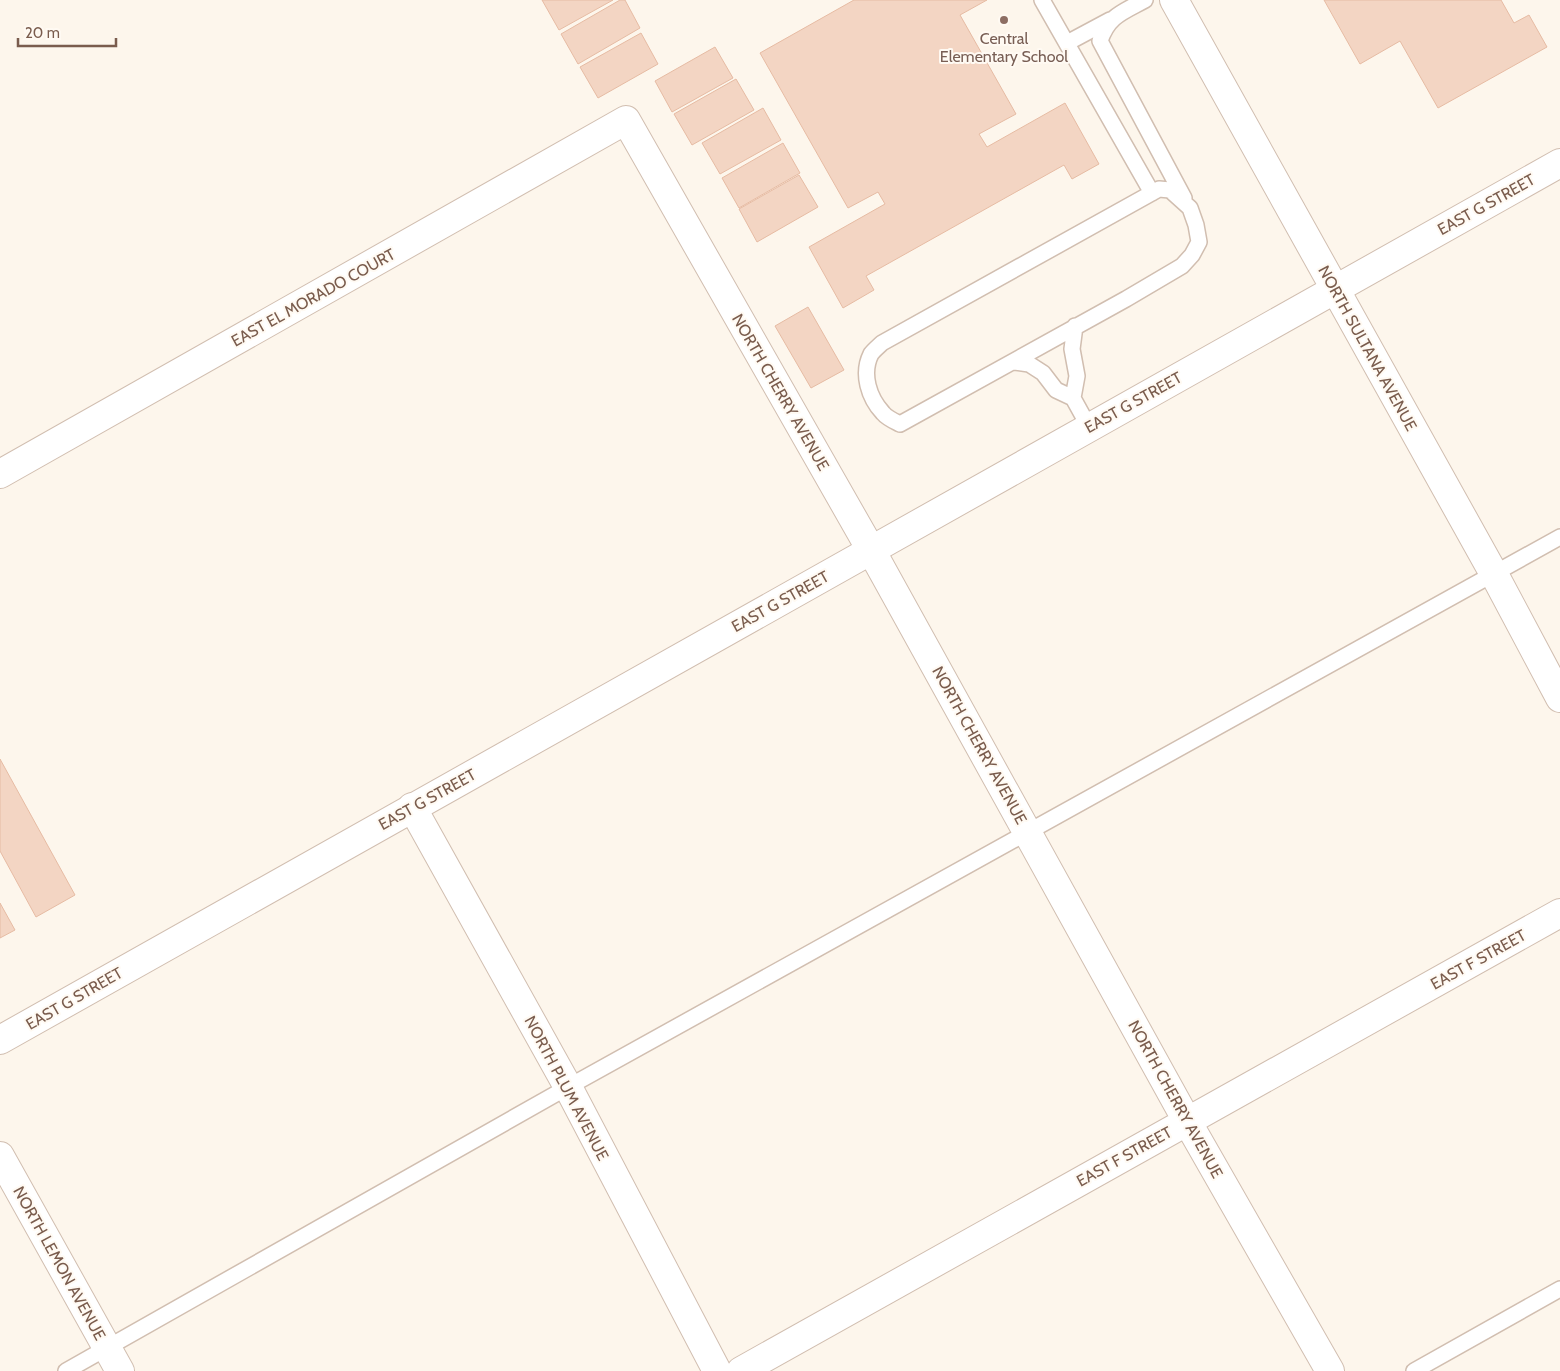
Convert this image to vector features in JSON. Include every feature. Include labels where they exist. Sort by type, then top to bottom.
[{"type":"street","name":"NORTH SULTANA AVENUE","points":[[1174,0],[1494,574],[1560,698]]},
{"type":"street","name":"EAST EL MORADO COURT","points":[[0,474],[626,120]]},
{"type":"street","name":"NORTH CHERRY AVENUE","points":[[626,120],[871,550],[1029,832],[1187,1121],[1330,1371]]},
{"type":"street","name":"EAST G STREET","points":[[0,1040],[1560,163]]},
{"type":"street","name":"NORTH PLUM AVENUE","points":[[412,807],[568,1088],[717,1371]]},
{"type":"street","name":"EAST F STREET","points":[[741,1371],[1560,913]]},
{"type":"street","name":"NORTH LEMON AVENUE","points":[[0,1156],[114,1360]]},
{"type":"lane","points":[[1042,0],[1152,192]]},
{"type":"lane","points":[[1067,43],[1145,0]]},
{"type":"lane","points":[[1111,20],[1104,30],[1100,42],[1190,208],[1199,242],[1192,255],[1182,266],[1126,299],[900,424],[884,415],[874,400],[867,384],[867,369],[871,354],[882,343],[1152,192],[1159,189],[1170,190],[1190,208]]},
{"type":"lane","points":[[1073,398],[1077,376],[1072,349],[1075,326]]},
{"type":"lane","points":[[1014,362],[1029,364],[1043,373],[1056,390],[1073,398],[1089,427]]},
{"type":"lane","points":[[66,1371],[114,1360],[568,1088],[1560,537]]},
{"type":"lane","points":[[1414,1371],[1560,1290]]},
{"type":"building","points":[[542,0],[613,0],[559,30]]},
{"type":"building","points":[[620,0],[625,0],[640,28],[578,64],[561,34]]},
{"type":"building","points":[[854,0],[987,0],[960,15],[1016,114],[979,134],[987,147],[1065,103],[1099,164],[1072,179],[1064,165],[866,276],[874,290],[843,308],[809,247],[885,204],[878,192],[848,208],[760,53]]},
{"type":"building","points":[[1324,0],[1501,0],[1514,23],[1529,15],[1547,47],[1438,108],[1400,41],[1360,64]]},
{"type":"building","points":[[641,33],[658,64],[598,98],[580,67]]},
{"type":"building","points":[[715,47],[733,78],[672,112],[655,81]]},
{"type":"building","points":[[736,79],[754,110],[692,145],[674,114]]},
{"type":"building","points":[[763,108],[781,140],[720,174],[702,143]]},
{"type":"building","points":[[783,143],[800,173],[739,208],[722,178]]},
{"type":"building","points":[[799,175],[818,207],[757,242],[739,209]]},
{"type":"building","points":[[808,307],[844,370],[811,388],[775,326]]},
{"type":"building","points":[[0,759],[75,895],[36,917],[0,851]]},
{"type":"building","points":[[0,903],[15,930],[0,938]]},
{"type":"place","name":"Central Elementary School","points":[[1004,20]]}]
